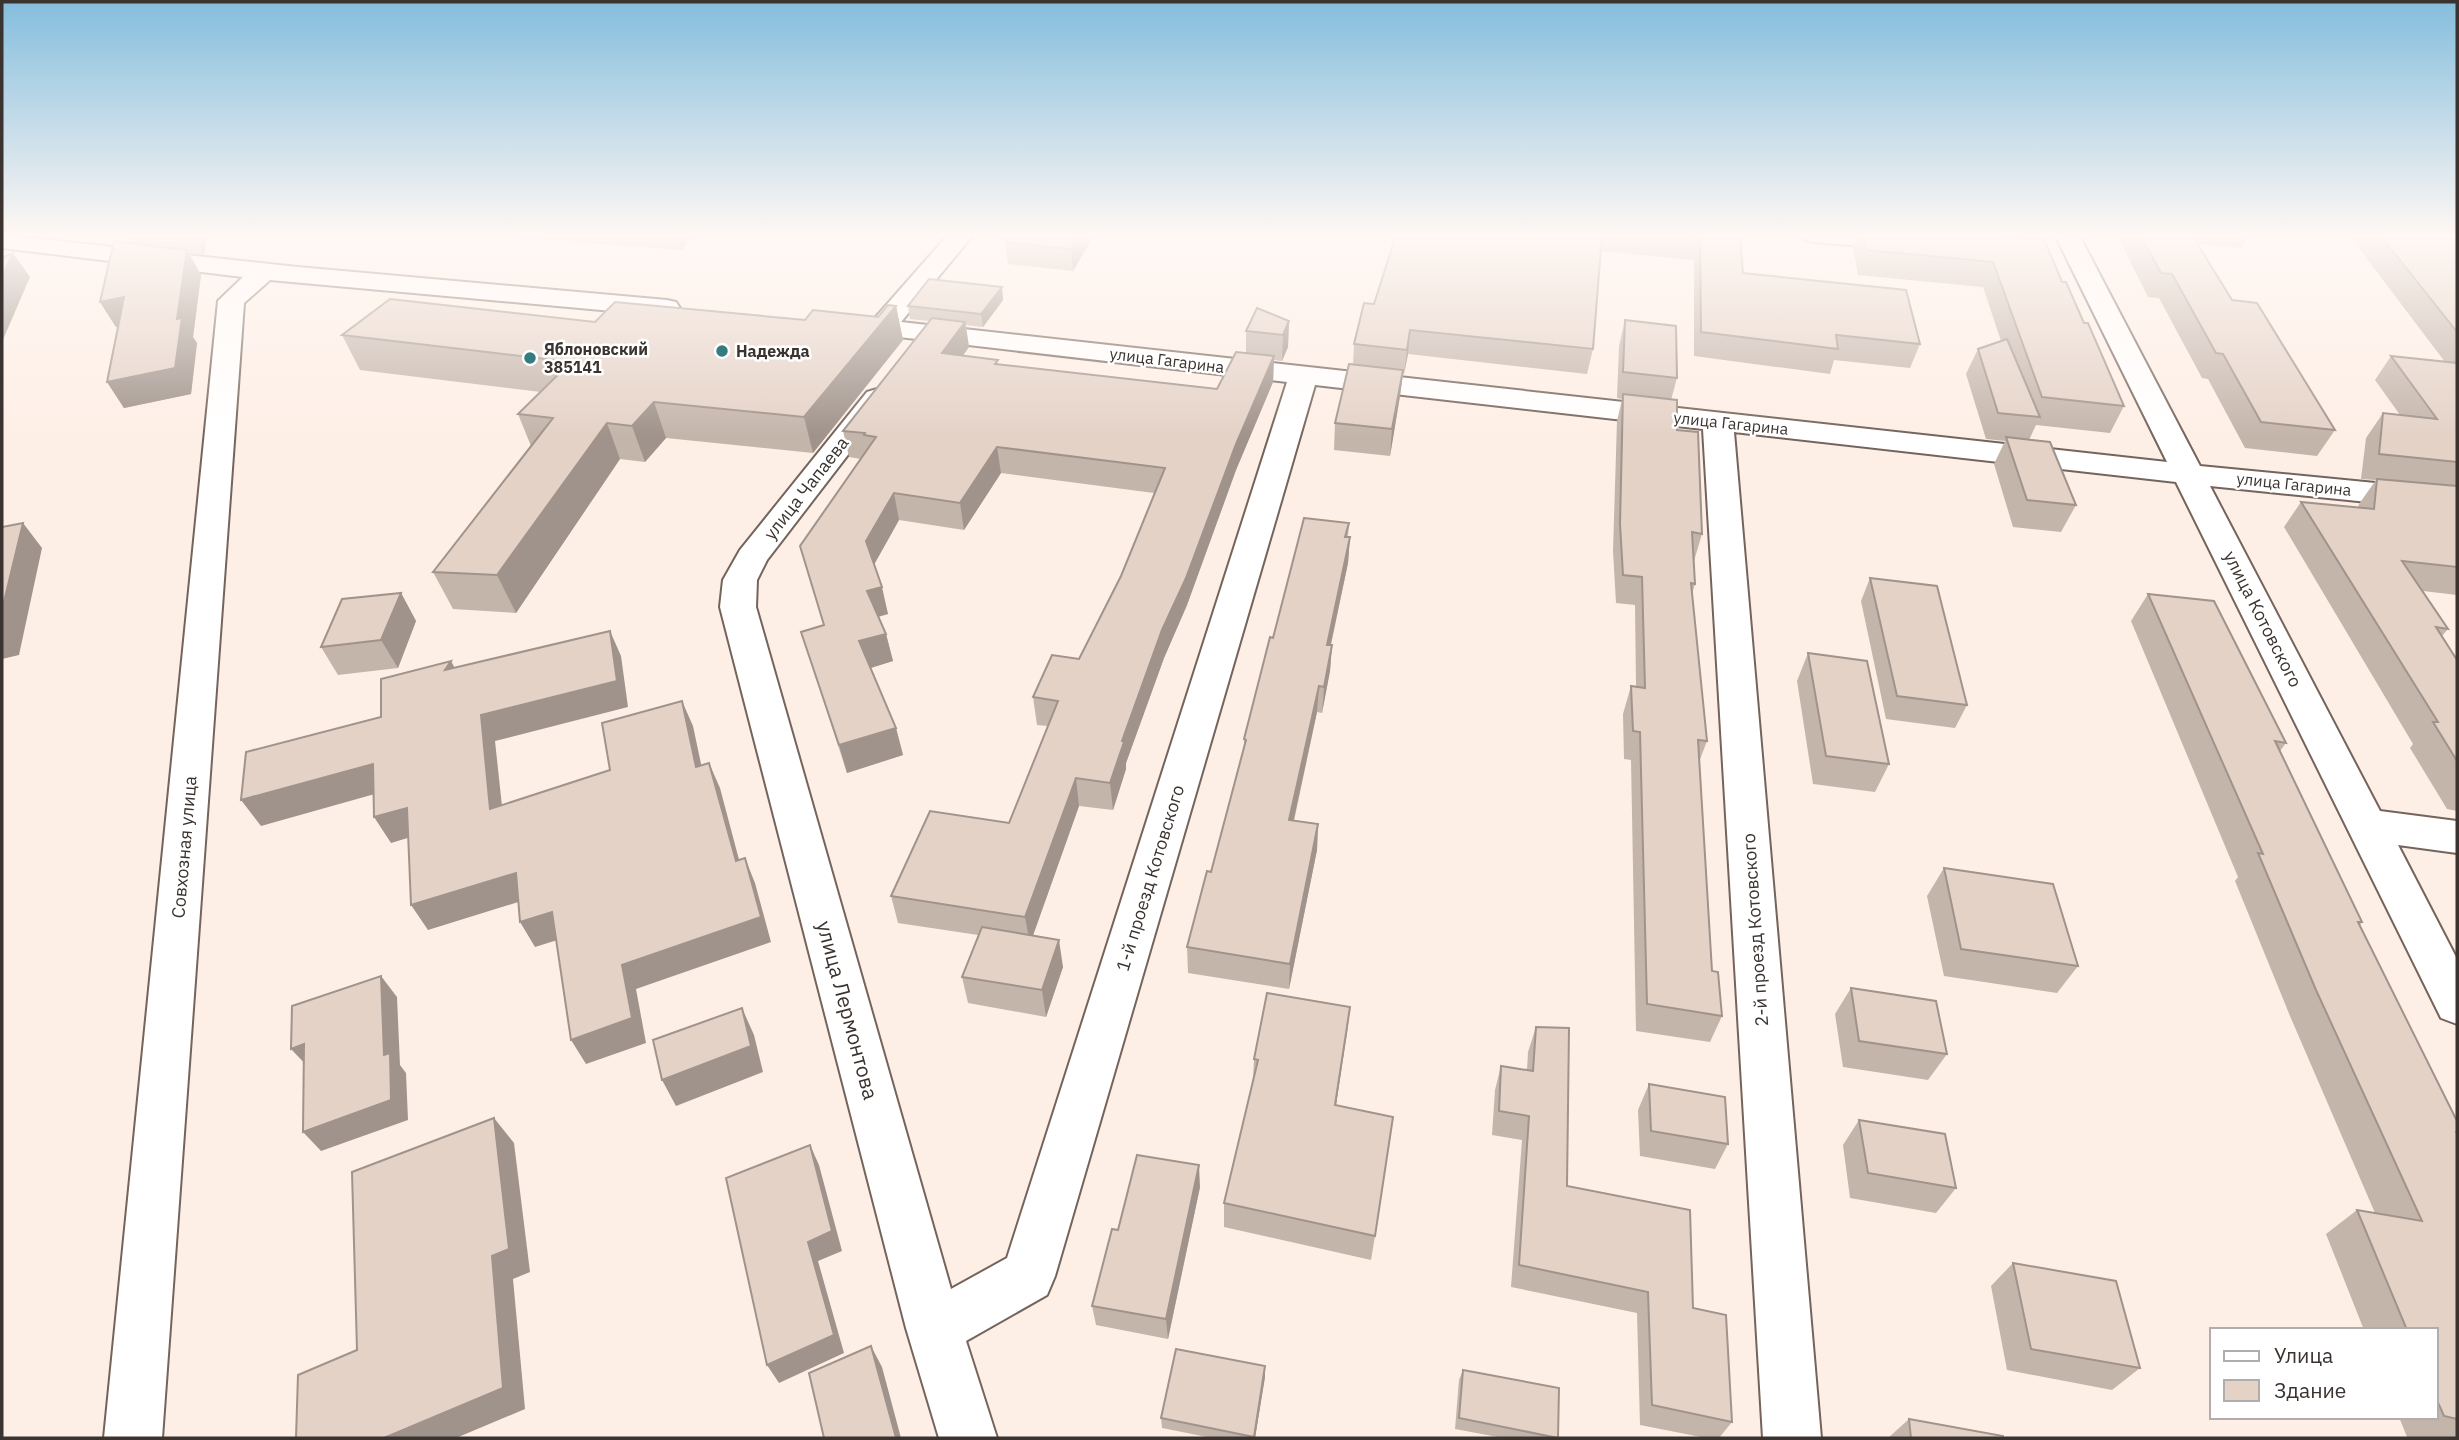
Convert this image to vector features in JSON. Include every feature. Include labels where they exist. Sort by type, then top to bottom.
[{"type":"street","name":"Совхозная улица","points":[[133,1438],[231,302]]},
{"type":"street","points":[[603,302],[687,310]]},
{"type":"street","points":[[881,327],[903,302]]},
{"type":"street","name":"улица Котовского","points":[[2094,302],[2188,474],[2457,1004]]},
{"type":"street","name":"улица Гагарина","points":[[826,322],[2188,474],[2457,500]]},
{"type":"street","name":"улица Чапаева","points":[[740,580],[752,557],[928,333]]},
{"type":"street","name":"1-й проезд Котовского","points":[[934,1328],[1028,1276],[1303,376]]},
{"type":"street","name":"2-й проезд Котовского","points":[[1717,421],[1792,1438]]},
{"type":"street","name":"улица Лермонтова","points":[[740,580],[738,607],[934,1328],[968,1438]]},
{"type":"street","points":[[2368,825],[2457,837]]},
{"type":"building","points":[[123,302],[179,302],[177,319],[182,318],[175,368],[107,382]]},
{"type":"building","points":[[386,302],[419,302],[595,322],[615,302],[805,320],[813,310],[878,317],[888,305],[896,306],[804,417],[654,402],[632,426],[607,423],[497,575],[433,572],[553,418],[518,414],[571,362],[342,335]]},
{"type":"building","points":[[911,302],[990,302],[981,314],[908,306]]},
{"type":"building","points":[[1597,302],[1593,349],[1410,330],[1407,350],[1354,344],[1364,303]]},
{"type":"building","points":[[1701,302],[1909,302],[1920,344],[1836,335],[1838,349],[1701,332]]},
{"type":"building","points":[[2008,302],[2075,302],[2084,323],[2088,323],[2124,406],[2042,397]]},
{"type":"building","points":[[2188,302],[2257,303],[2335,430],[2261,422],[2223,354],[2216,353]]},
{"type":"building","points":[[2433,302],[2457,302],[2457,332]]},
{"type":"building","points":[[1257,308],[1289,321],[1283,335],[1246,331]]},
{"type":"building","points":[[932,318],[965,322],[942,353],[998,360],[995,364],[1217,389],[1236,352],[1274,356],[1236,444],[1186,578],[1162,630],[1122,741],[1124,742],[1110,783],[1076,778],[1025,917],[891,896],[930,811],[1009,823],[1058,701],[1033,697],[1052,655],[1079,659],[1121,576],[1165,468],[997,447],[960,503],[894,493],[866,541],[882,587],[867,591],[886,634],[859,641],[896,728],[839,745],[801,632],[824,625],[800,546],[876,437],[843,431]]},
{"type":"building","points":[[1625,320],[1676,326],[1677,378],[1623,372]]},
{"type":"building","points":[[2007,339],[2040,417],[1998,413],[1978,349]]},
{"type":"building","points":[[2391,356],[2457,363],[2457,462],[2379,454],[2383,413],[2437,419]]},
{"type":"building","points":[[1349,364],[1403,370],[1392,429],[1335,423]]},
{"type":"building","points":[[1623,394],[1677,400],[1677,430],[1698,432],[1702,534],[1692,532],[1695,584],[1691,583],[1707,741],[1698,740],[1712,971],[1718,972],[1722,1016],[1647,1004],[1640,732],[1633,731],[1631,686],[1645,688],[1642,577],[1623,575],[1620,524]]},
{"type":"building","points":[[2006,437],[2050,442],[2076,505],[2027,500]]},
{"type":"building","points":[[2377,479],[2457,486],[2457,567],[2402,561],[2448,629],[2436,627],[2457,660],[2457,761],[2433,722],[2438,722],[2301,502],[2374,509]]},
{"type":"building","points":[[1304,518],[1349,523],[1345,537],[1350,537],[1327,645],[1332,645],[1324,687],[1319,686],[1289,820],[1318,824],[1290,964],[1187,947],[1207,871],[1211,872],[1270,637],[1273,638]]},
{"type":"building","points":[[23,523],[2,610],[2,527]]},
{"type":"building","points":[[1870,578],[1937,586],[1967,705],[1897,696]]},
{"type":"building","points":[[401,593],[381,640],[321,647],[342,599]]},
{"type":"building","points":[[2148,594],[2214,601],[2286,743],[2275,741],[2362,922],[2358,922],[2457,1121],[2457,1419],[2444,1416],[2438,1402],[2438,1328],[2406,1328],[2357,1210],[2422,1221],[2316,990],[2258,853],[2263,854]]},
{"type":"building","points":[[610,631],[617,681],[481,715],[490,809],[610,770],[602,723],[682,701],[696,767],[709,763],[736,861],[745,858],[761,917],[622,965],[632,1018],[571,1040],[552,912],[520,922],[516,873],[411,905],[407,808],[374,817],[373,764],[241,800],[246,752],[381,717],[381,679],[451,661],[445,670]]},
{"type":"building","points":[[1808,653],[1867,661],[1889,764],[1826,756]]},
{"type":"building","points":[[1944,868],[2053,884],[2078,966],[1961,949]]},
{"type":"building","points":[[982,927],[1059,940],[1042,990],[962,977]]},
{"type":"building","points":[[381,976],[384,1055],[390,1053],[391,1100],[303,1132],[304,1044],[291,1049],[292,1006]]},
{"type":"building","points":[[1851,988],[1936,1001],[1947,1054],[1859,1041]]},
{"type":"building","points":[[1267,993],[1350,1007],[1335,1105],[1393,1117],[1375,1236],[1224,1203],[1258,1060],[1254,1059]]},
{"type":"building","points":[[742,1008],[751,1046],[662,1080],[653,1040]]},
{"type":"building","points":[[1536,1027],[1569,1028],[1567,1186],[1690,1210],[1693,1308],[1726,1315],[1732,1422],[1652,1405],[1648,1292],[1519,1265],[1529,1116],[1499,1111],[1501,1066],[1533,1071]]},
{"type":"building","points":[[1649,1084],[1725,1097],[1728,1144],[1651,1131]]},
{"type":"building","points":[[494,1118],[509,1249],[492,1256],[503,1388],[384,1438],[296,1438],[298,1375],[357,1350],[352,1172]]},
{"type":"building","points":[[1859,1120],[1945,1134],[1956,1188],[1868,1173]]},
{"type":"building","points":[[810,1145],[832,1231],[808,1242],[834,1335],[767,1365],[726,1178]]},
{"type":"building","points":[[1137,1155],[1199,1165],[1166,1319],[1092,1306],[1112,1229],[1118,1230]]},
{"type":"building","points":[[2013,1263],[2116,1281],[2140,1368],[2031,1349]]},
{"type":"building","points":[[871,1346],[896,1438],[824,1438],[809,1373]]},
{"type":"building","points":[[1176,1349],[1265,1366],[1254,1437],[1161,1418]]},
{"type":"building","points":[[1463,1370],[1559,1388],[1558,1438],[1459,1418]]},
{"type":"building","points":[[1909,1419],[2003,1436],[2003,1438],[1911,1438]]},
{"type":"place","name":"Надежда","points":[[722,351]]},
{"type":"place","name":"Яблоновский 385141","points":[[530,358]]}]
